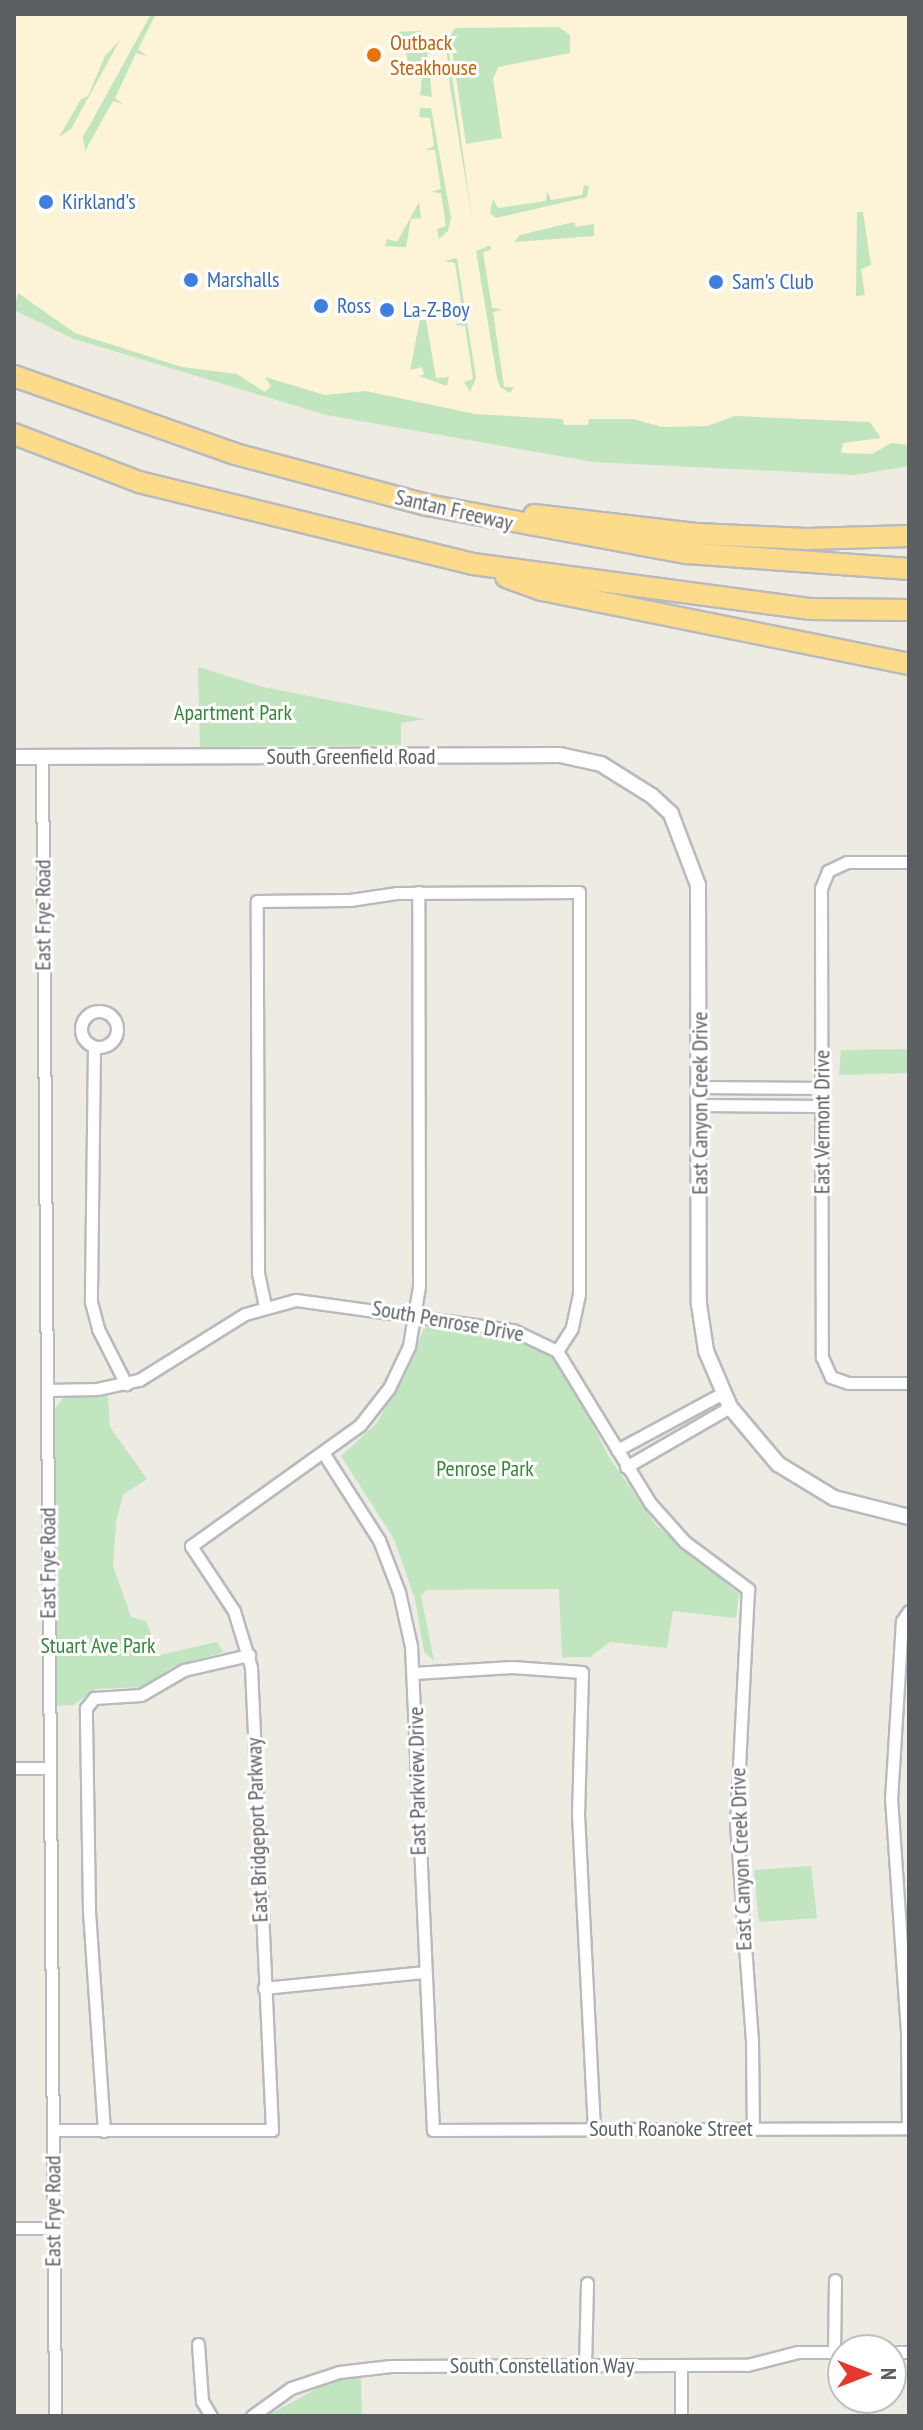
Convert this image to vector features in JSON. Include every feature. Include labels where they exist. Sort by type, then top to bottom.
[{"type":"highway","name":"Santan Freeway","points":[[14,376],[235,454],[427,505],[687,553],[909,569]]},
{"type":"highway","name":"Santan Freeway","points":[[14,434],[139,482],[473,564],[809,609],[909,610]]},
{"type":"highway","points":[[427,505],[696,534],[807,539],[909,536]]},
{"type":"highway","points":[[473,564],[542,590],[909,664]]},
{"type":"street","name":"South Greenfield Road","points":[[14,757],[560,755],[615,771],[671,814]]},
{"type":"street","name":"East Frye Road","points":[[42,757],[55,2416]]},
{"type":"street","name":"East Canyon Creek Drive","points":[[671,814],[698,885],[699,1304],[706,1351],[730,1407],[778,1464],[813,1487],[854,1506],[909,1517]]},
{"type":"street","name":"East Vermont Drive","points":[[909,862],[832,867],[821,888],[822,1357],[831,1377],[848,1383],[909,1383]]},
{"type":"street","points":[[324,1454],[360,1425],[389,1388],[416,1315],[418,892]]},
{"type":"street","points":[[265,1306],[258,1273],[257,901],[350,900],[418,892],[579,892],[579,1294],[572,1328],[557,1351],[626,1467],[730,1407]]},
{"type":"street","points":[[94,1047],[91,1302],[95,1323],[126,1384]]},
{"type":"street","points":[[700,1087],[821,1088]]},
{"type":"street","points":[[699,1105],[821,1106]]},
{"type":"street","name":"South Penrose Drive","points":[[47,1390],[126,1384],[165,1368],[236,1319],[265,1306],[317,1300],[520,1331],[557,1351]]},
{"type":"street","points":[[617,1450],[723,1393]]},
{"type":"street","name":"East Bridgeport Parkway","points":[[104,2131],[272,2130],[249,1655],[234,1611],[191,1546],[324,1454]]},
{"type":"street","name":"East Parkview Drive","points":[[324,1454],[366,1516],[390,1566],[406,1618],[414,1673],[433,2130]]},
{"type":"street","name":"East Canyon Creek Drive","points":[[626,1467],[685,1542],[748,1589],[736,1823],[752,2040],[753,2129]]},
{"type":"street","points":[[908,2128],[907,2032],[894,1895],[895,1706],[902,1621],[909,1611]]},
{"type":"street","points":[[53,2130],[104,2131],[89,1910],[88,1704],[97,1698],[141,1695],[184,1670],[249,1655]]},
{"type":"street","points":[[414,1673],[512,1667],[582,1672],[579,1846],[594,2129]]},
{"type":"street","points":[[14,1768],[50,1768]]},
{"type":"street","points":[[894,1895],[909,1894]]},
{"type":"street","points":[[264,1988],[425,1972]]},
{"type":"street","name":"South Roanoke Street","points":[[433,2130],[908,2128]]},
{"type":"street","points":[[14,2228],[53,2228]]},
{"type":"street","points":[[835,2280],[837,2334]]},
{"type":"street","points":[[585,2366],[587,2283]]},
{"type":"street","points":[[198,2344],[202,2401],[211,2416]]},
{"type":"street","name":"South Constellation Way","points":[[252,2416],[291,2388],[339,2372],[391,2366],[747,2365],[798,2352],[827,2352]]},
{"type":"street","points":[[681,2366],[681,2416]]},
{"type":"shaded area","points":[[14,14],[909,14],[909,466],[326,415],[74,339],[14,310]]},
{"type":"green space","points":[[151,14],[156,14],[138,49],[147,56],[136,53],[115,98],[123,104],[113,101],[85,151],[83,137]]},
{"type":"green space","points":[[559,27],[570,35],[570,53],[498,67],[493,79],[502,138],[466,144],[450,36],[455,28]]},
{"type":"green space","points":[[420,31],[426,41],[432,97],[420,95],[423,67],[409,66],[402,38],[393,38],[393,32]]},
{"type":"green space","points":[[120,40],[71,129],[59,137],[81,99],[88,96],[105,56]]},
{"type":"green space","points":[[449,53],[472,218],[450,87]]},
{"type":"green space","points":[[420,108],[431,108],[451,218],[448,231],[439,239],[437,229],[446,226],[441,193],[431,192],[441,189],[435,150],[425,150],[434,146],[430,118],[419,117]]},
{"type":"green space","points":[[584,185],[589,186],[587,197],[496,218],[490,213],[493,199],[498,208],[546,201],[547,191],[551,200],[582,195]]},
{"type":"green space","points":[[419,202],[421,218],[411,219],[406,247],[385,246],[387,239],[397,242]]},
{"type":"green space","points":[[857,212],[863,212],[871,265],[861,269],[865,295],[856,296]]},
{"type":"green space","points":[[574,222],[576,227],[594,224],[594,236],[514,242],[520,235]]},
{"type":"green space","points":[[491,245],[491,250],[483,252],[492,308],[502,309],[493,312],[504,387],[514,387],[510,393],[500,387],[497,378],[476,251]]},
{"type":"green space","points":[[457,258],[476,378],[470,392],[464,382],[473,379],[465,326],[454,325],[464,322],[455,263],[444,261]]},
{"type":"green space","points":[[18,293],[75,333],[182,367],[237,374],[265,392],[271,386],[265,377],[325,395],[366,391],[475,414],[563,419],[564,425],[588,425],[589,419],[633,419],[662,427],[707,426],[735,416],[870,422],[881,438],[843,443],[841,453],[872,454],[891,443],[909,445],[909,466],[855,475],[594,462],[326,415],[74,339],[14,310]]},
{"type":"green space","points":[[420,319],[426,320],[436,378],[449,377],[447,386],[419,376],[424,374],[422,367],[410,370]]},
{"type":"green space","name":"Apartment Park","points":[[198,667],[263,687],[425,719],[401,723],[401,745],[200,747]]},
{"type":"green space","points":[[909,1049],[909,1073],[839,1075],[841,1050]]},
{"type":"green space","name":"Penrose Park","points":[[436,1324],[508,1334],[553,1347],[609,1457],[656,1525],[739,1594],[736,1618],[673,1611],[667,1648],[610,1642],[590,1657],[562,1657],[559,1589],[426,1590],[421,1596],[434,1661],[424,1651],[415,1599],[394,1539],[341,1456],[376,1424],[406,1374],[424,1328]]},
{"type":"green space","name":"Stuart Ave Park","points":[[108,1396],[110,1427],[147,1479],[123,1495],[116,1523],[113,1566],[131,1617],[146,1621],[159,1655],[217,1642],[223,1652],[172,1667],[144,1687],[96,1689],[73,1705],[56,1706],[53,1411],[64,1397]]},
{"type":"green space","points":[[811,1866],[817,1918],[759,1922],[754,1870]]},
{"type":"green space","points":[[361,2377],[362,2416],[267,2416],[331,2381]]},
{"type":"place","name":"Outback Steakhouse","points":[[374,55]]},
{"type":"place","name":"Kirkland's","points":[[46,202]]},
{"type":"place","name":"Marshalls","points":[[191,280]]},
{"type":"place","name":"Sam's Club","points":[[716,282]]},
{"type":"place","name":"Ross","points":[[321,306]]},
{"type":"place","name":"La-Z-Boy","points":[[387,310]]}]
